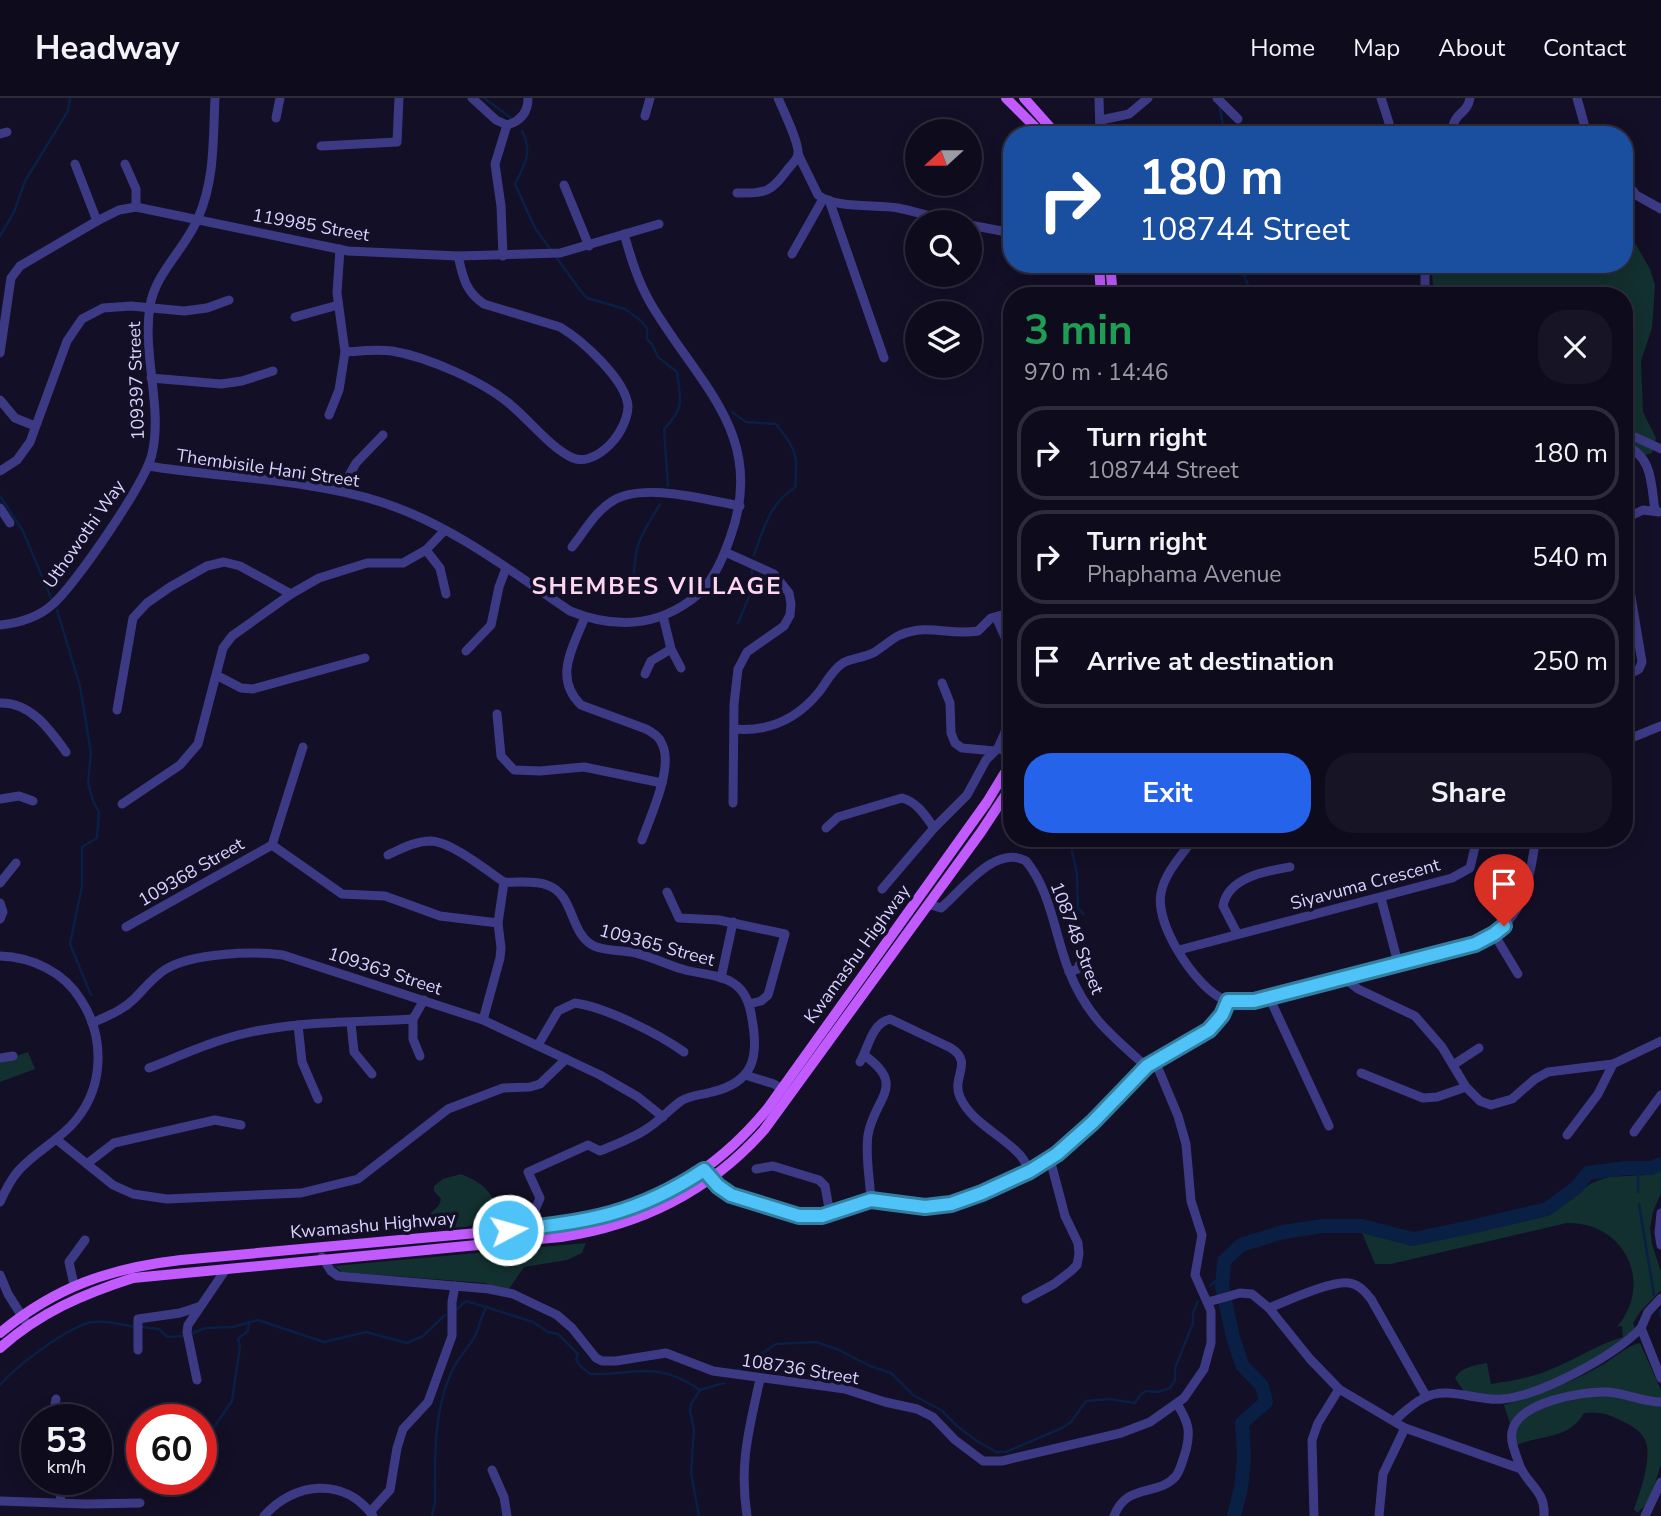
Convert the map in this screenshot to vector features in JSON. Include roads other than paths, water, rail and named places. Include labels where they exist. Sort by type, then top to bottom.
[{"type":"main road","points":[[1006,98],[1034,126]]},
{"type":"main road","points":[[1024,98],[1049,126]]},
{"type":"main road","name":"Kwamashu Highway","points":[[787,1091],[1003,776]]},
{"type":"main road","name":"Kwamashu Highway","points":[[0,1334],[75,1298],[133,1278],[591,1232],[628,1222],[671,1205],[707,1174],[787,1091],[928,904],[1003,798]]},
{"type":"main road","name":"Kwamashu Highway","points":[[0,1348],[25,1321],[74,1285],[99,1275],[153,1263],[564,1225],[617,1214],[707,1174]]},
{"type":"street","name":"109397 Street","points":[[148,467],[153,453],[155,426],[150,307],[163,275],[197,221],[209,185],[215,98]]},
{"type":"street","points":[[276,118],[280,98]]},
{"type":"street","points":[[321,146],[397,142],[399,98]]},
{"type":"street","points":[[472,98],[496,120],[507,125],[515,123],[524,115],[528,98]]},
{"type":"street","points":[[645,116],[650,98]]},
{"type":"street","points":[[778,98],[798,154],[818,195],[826,200],[905,210]]},
{"type":"street","points":[[1092,98],[1099,102],[1101,126]]},
{"type":"street","points":[[1101,120],[1129,114],[1148,98]]},
{"type":"street","points":[[1217,98],[1238,119]]},
{"type":"street","points":[[1381,98],[1389,126]]},
{"type":"street","points":[[1454,126],[1455,118],[1469,105],[1470,98]]},
{"type":"street","points":[[1577,98],[1585,126]]},
{"type":"street","points":[[503,256],[501,206],[495,164],[507,125]]},
{"type":"street","points":[[737,193],[771,189],[778,184],[798,154]]},
{"type":"street","points":[[75,164],[97,221]]},
{"type":"street","points":[[0,353],[11,278],[15,271],[97,221],[119,210],[136,207],[136,189],[125,164]]},
{"type":"street","points":[[564,185],[589,246]]},
{"type":"street","points":[[1633,191],[1661,209]]},
{"type":"street","points":[[792,254],[826,200]]},
{"type":"street","points":[[826,200],[884,358]]},
{"type":"street","name":"119985 Street","points":[[136,207],[340,249],[458,257],[560,253],[659,224]]},
{"type":"street","points":[[982,227],[1003,231]]},
{"type":"street","name":"Thembisile Hani Street","points":[[148,467],[341,490],[383,502],[444,530],[570,611],[610,623],[626,624],[638,624],[663,616],[686,604],[711,578],[725,552],[740,506],[743,484],[728,423],[715,398],[650,303],[632,262],[624,234]]},
{"type":"street","points":[[329,415],[339,390],[345,352],[338,304],[340,249]]},
{"type":"street","points":[[345,352],[394,352],[428,360],[501,397],[572,457],[588,459],[603,451],[617,438],[626,417],[628,408],[621,386],[596,356],[569,332],[484,304],[475,298],[465,283],[458,257]]},
{"type":"street","points":[[1426,273],[1427,281]]},
{"type":"street","points":[[1426,287],[1429,273]]},
{"type":"street","points":[[0,471],[24,452],[67,341],[82,319],[103,308],[131,306],[184,311],[229,300]]},
{"type":"street","points":[[295,317],[338,304]]},
{"type":"street","points":[[151,378],[228,384],[273,371]]},
{"type":"street","points":[[0,400],[15,418],[35,426]]},
{"type":"street","points":[[341,490],[356,463],[383,435]]},
{"type":"street","points":[[1633,437],[1661,449]]},
{"type":"street","points":[[1633,450],[1640,454],[1645,462],[1658,512],[1639,511],[1633,514]]},
{"type":"street","name":"Uthowothi Way","points":[[0,625],[28,619],[55,603],[74,582],[125,507],[148,467]]},
{"type":"street","points":[[572,547],[607,505],[633,494],[673,495],[740,506]]},
{"type":"street","points":[[0,508],[10,523]]},
{"type":"street","points":[[122,804],[189,757],[202,737],[223,648],[232,636],[291,594],[319,578],[367,563],[403,563],[426,550],[444,530]]},
{"type":"street","points":[[426,550],[440,568],[446,593]]},
{"type":"street","points":[[725,552],[774,574],[789,593],[791,604],[790,615],[784,626],[747,652],[741,661],[734,691],[733,803]]},
{"type":"street","points":[[117,710],[133,618],[146,603],[170,587],[207,566],[224,562],[240,566],[291,594]]},
{"type":"street","points":[[466,651],[491,625],[506,568]]},
{"type":"street","points":[[1633,608],[1642,662],[1633,672]]},
{"type":"street","points":[[734,729],[753,730],[793,717],[817,695],[841,664],[873,653],[900,635],[907,635],[921,628],[969,633],[978,631],[991,618],[1003,615]]},
{"type":"street","points":[[663,616],[671,649],[681,668]]},
{"type":"street","points":[[585,617],[565,668],[568,689],[581,705],[656,734],[665,752],[662,783],[642,840]]},
{"type":"street","points":[[996,617],[1003,633]]},
{"type":"street","points":[[645,674],[651,660],[671,649]]},
{"type":"street","points":[[218,676],[241,688],[253,689],[365,658]]},
{"type":"street","points":[[942,683],[950,704],[951,733],[955,743],[962,748],[1003,751]]},
{"type":"street","points":[[0,703],[19,706],[40,720],[66,752]]},
{"type":"street","points":[[497,714],[501,756],[514,770],[540,772],[584,767],[662,783]]},
{"type":"street","points":[[1633,737],[1661,726]]},
{"type":"street","points":[[882,889],[934,828],[967,795],[1003,735]]},
{"type":"street","points":[[303,747],[272,845],[342,894],[378,895],[440,916],[498,923]]},
{"type":"street","points":[[0,799],[19,796],[33,801]]},
{"type":"street","points":[[826,828],[838,817],[902,798],[922,810],[934,828]]},
{"type":"street","points":[[388,855],[407,846],[436,842],[463,855],[504,882],[498,923],[500,958],[483,1020]]},
{"type":"street","name":"109368 Street","points":[[126,927],[272,845]]},
{"type":"street","points":[[1187,847],[1163,884],[1160,896],[1162,919],[1179,950],[1203,983],[1220,998],[1245,1002],[1475,944],[1494,934],[1510,920],[1522,901],[1531,873],[1535,847]]},
{"type":"street","name":"Siyavuma Crescent","points":[[1179,950],[1452,878],[1465,872],[1472,863],[1475,847]]},
{"type":"street","name":"108748 Street","points":[[928,904],[941,908],[990,863],[1006,856],[1022,858],[1031,867],[1043,891],[1069,972],[1093,1016],[1151,1063]]},
{"type":"street","points":[[0,883],[16,863]]},
{"type":"street","points":[[1237,933],[1223,906],[1231,888],[1252,876],[1290,866]]},
{"type":"street","name":"109365 Street","points":[[504,882],[539,883],[555,889],[564,899],[580,933],[597,947],[634,952],[681,969],[721,978],[740,988],[750,1004]]},
{"type":"street","points":[[534,1228],[533,1215],[540,1198],[528,1172],[588,1145],[600,1151],[642,1133],[681,1101],[730,1086],[746,1075],[752,1064],[755,1049],[750,1004],[761,1001],[768,995],[785,939],[783,934],[733,922],[679,918],[667,892]]},
{"type":"street","points":[[1381,898],[1398,963]]},
{"type":"street","points":[[0,903],[3,912],[0,919]]},
{"type":"street","points":[[721,978],[733,922]]},
{"type":"street","points":[[1494,934],[1518,974]]},
{"type":"street","name":"109363 Street","points":[[92,1023],[121,1010],[157,975],[175,965],[201,958],[260,953],[284,955],[483,1020],[621,1086],[663,1117]]},
{"type":"street","points":[[0,956],[30,960],[60,977],[78,996],[92,1023],[98,1047],[95,1082],[88,1102],[76,1121],[19,1170],[0,1202]]},
{"type":"street","points":[[1069,972],[1078,969],[1079,965]]},
{"type":"street","points":[[1344,978],[1358,989],[1415,1016],[1429,1030],[1466,1087],[1480,1101],[1491,1105],[1499,1105],[1512,1099],[1535,1079],[1548,1072],[1613,1064],[1661,1041]]},
{"type":"street","points":[[1269,997],[1329,1126]]},
{"type":"street","points":[[420,1056],[413,1040],[413,1019],[424,1000]]},
{"type":"street","points":[[707,1174],[731,1195],[793,1214],[814,1217],[871,1200],[925,1207],[944,1206],[982,1193],[1051,1159],[1093,1122],[1151,1063],[1209,1030],[1222,1015],[1228,1001]]},
{"type":"street","points":[[538,1045],[558,1011],[575,1003],[598,1009],[660,1036],[684,1052]]},
{"type":"street","points":[[149,1068],[237,1035],[261,1030],[298,1025],[413,1019]]},
{"type":"street","points":[[871,1200],[868,1135],[885,1091],[886,1078],[878,1065],[862,1059],[876,1028],[890,1019],[957,1052],[961,1059],[958,1088],[963,1102],[982,1124],[1020,1154],[1030,1171]]},
{"type":"street","points":[[351,1023],[354,1052],[372,1074]]},
{"type":"street","points":[[298,1025],[302,1062],[318,1099]]},
{"type":"street","points":[[1453,1065],[1479,1048]]},
{"type":"street","points":[[0,1058],[13,1056]]},
{"type":"street","points":[[56,1139],[113,1185],[125,1191],[167,1199],[295,1193],[347,1183],[365,1174],[448,1109],[503,1088],[540,1084],[566,1059]]},
{"type":"street","name":"108736 Street","points":[[317,1248],[331,1271],[343,1277],[501,1291],[548,1310],[565,1321],[590,1352],[602,1361],[666,1353],[713,1371],[845,1389],[917,1409],[933,1417],[983,1461],[992,1462],[1133,1430],[1177,1404],[1198,1381],[1208,1359],[1212,1334],[1208,1302],[1195,1275],[1203,1239],[1191,1201],[1186,1144],[1178,1116],[1151,1063]]},
{"type":"street","points":[[1567,1136],[1598,1094],[1613,1064]]},
{"type":"street","points":[[1361,1073],[1423,1098],[1437,1097],[1466,1087]]},
{"type":"street","points":[[746,1075],[787,1091]]},
{"type":"street","points":[[1634,1132],[1661,1095]]},
{"type":"street","points":[[88,1163],[114,1143],[215,1120],[241,1125]]},
{"type":"street","points":[[1026,1298],[1054,1284],[1071,1271],[1077,1265],[1079,1254],[1078,1243],[1065,1216],[1051,1159]]},
{"type":"street","points":[[756,1169],[773,1166],[819,1180],[825,1186],[832,1213]]},
{"type":"street","points":[[1661,1213],[1661,1245]]},
{"type":"street","points":[[74,1285],[69,1262],[85,1240]]},
{"type":"street","points":[[197,1380],[187,1332],[190,1319],[226,1269]]},
{"type":"street","points":[[0,1275],[25,1321]]},
{"type":"street","points":[[1269,1308],[1333,1285],[1347,1283],[1358,1286],[1371,1299],[1426,1396]]},
{"type":"street","points":[[264,1516],[290,1494],[314,1488],[335,1489],[362,1503],[372,1514],[390,1490],[401,1435],[407,1423],[428,1402],[441,1360],[452,1336],[455,1286]]},
{"type":"street","points":[[1208,1302],[1232,1294],[1252,1294],[1269,1308],[1310,1359],[1339,1389],[1405,1428],[1521,1469]]},
{"type":"street","points":[[1394,1421],[1426,1396],[1446,1393],[1489,1400],[1521,1396],[1564,1378],[1623,1344],[1641,1328],[1648,1312],[1661,1298]]},
{"type":"street","points":[[138,1350],[138,1319],[180,1313],[200,1306]]},
{"type":"street","points":[[1641,1328],[1661,1378]]},
{"type":"street","points":[[747,1516],[743,1462],[747,1432],[760,1379]]},
{"type":"street","points":[[1314,1516],[1312,1440],[1318,1423],[1339,1389]]},
{"type":"street","points":[[1544,1516],[1542,1499],[1521,1469],[1513,1443],[1512,1430],[1524,1415],[1542,1404],[1562,1398],[1609,1392],[1661,1402]]},
{"type":"street","points":[[55,1404],[56,1399]]},
{"type":"street","points":[[1114,1516],[1129,1496],[1169,1481],[1178,1472],[1190,1432],[1177,1404]]},
{"type":"street","points":[[1379,1516],[1381,1482],[1405,1428]]},
{"type":"street","points":[[492,1470],[504,1497],[507,1516]]},
{"type":"street","points":[[1645,1516],[1661,1482]]},
{"type":"street","points":[[60,1495],[61,1503]]},
{"type":"street","points":[[0,1501],[140,1503]]},
{"type":"street","points":[[86,1504],[86,1516]]},
{"type":"waterway","points":[[0,236],[14,212],[25,181],[68,111],[70,98]]},
{"type":"waterway","points":[[484,98],[511,118]]},
{"type":"waterway","points":[[1219,104],[1223,126]]},
{"type":"waterway","points":[[522,131],[527,152],[525,164],[515,184],[535,228],[587,298],[625,309],[640,320],[647,328],[647,339],[658,357],[677,372],[679,408],[664,429],[668,486]]},
{"type":"waterway","points":[[1243,273],[1249,287]]},
{"type":"waterway","points":[[732,412],[746,422],[776,424],[792,447],[796,460],[795,488],[774,508],[754,555]]},
{"type":"waterway","points":[[0,496],[23,531],[51,598]]},
{"type":"waterway","points":[[629,594],[639,543],[660,504]]},
{"type":"waterway","points":[[738,623],[751,592],[752,568]]},
{"type":"waterway","points":[[57,610],[80,686],[91,753],[88,783],[99,812],[97,838],[82,847],[82,886],[70,944],[91,995]]},
{"type":"waterway","points":[[1071,847],[1077,874],[1078,909],[1084,914]]},
{"type":"waterway","points":[[1234,1516],[1241,1488],[1244,1457],[1242,1423],[1266,1402],[1262,1386],[1242,1365],[1222,1287],[1224,1261],[1241,1245],[1283,1232],[1323,1226],[1362,1226],[1413,1239],[1547,1209],[1577,1187],[1588,1173],[1651,1168],[1661,1164]]},
{"type":"waterway","points":[[1638,1170],[1638,1192]]},
{"type":"waterway","points":[[1639,1204],[1654,1295]]},
{"type":"waterway","points":[[1210,1286],[1223,1275]]},
{"type":"waterway","points":[[456,1310],[466,1301],[533,1322],[548,1332],[558,1334],[578,1354],[576,1359],[580,1366],[590,1374],[659,1372],[685,1381],[700,1390]]},
{"type":"waterway","points":[[736,1371],[776,1344],[816,1342],[891,1373],[913,1395],[941,1410],[977,1441],[996,1452],[1006,1452],[1062,1428],[1071,1422],[1086,1401],[1110,1399],[1135,1403],[1146,1391],[1158,1392],[1170,1388],[1175,1380],[1175,1368],[1193,1323],[1193,1313],[1198,1301]]},
{"type":"waterway","points":[[432,1516],[435,1503],[436,1437],[445,1388],[453,1368],[475,1336],[487,1306]]},
{"type":"waterway","points":[[1660,1311],[1661,1317]]},
{"type":"waterway","points":[[191,1334],[205,1328],[233,1327],[258,1320],[324,1342],[366,1332],[407,1343],[423,1336],[445,1315]]},
{"type":"waterway","points":[[0,1385],[18,1368],[71,1330],[93,1322],[136,1327]]},
{"type":"waterway","points":[[217,1423],[232,1401],[240,1346],[238,1339],[248,1331],[249,1322]]},
{"type":"waterway","points":[[142,1327],[159,1329],[167,1337],[184,1336]]},
{"type":"waterway","points":[[699,1516],[691,1473],[694,1429],[691,1404],[700,1390],[724,1383]]},
{"type":"district","name":"SHEMBES VILLAGE","points":[[657,586]]}]
